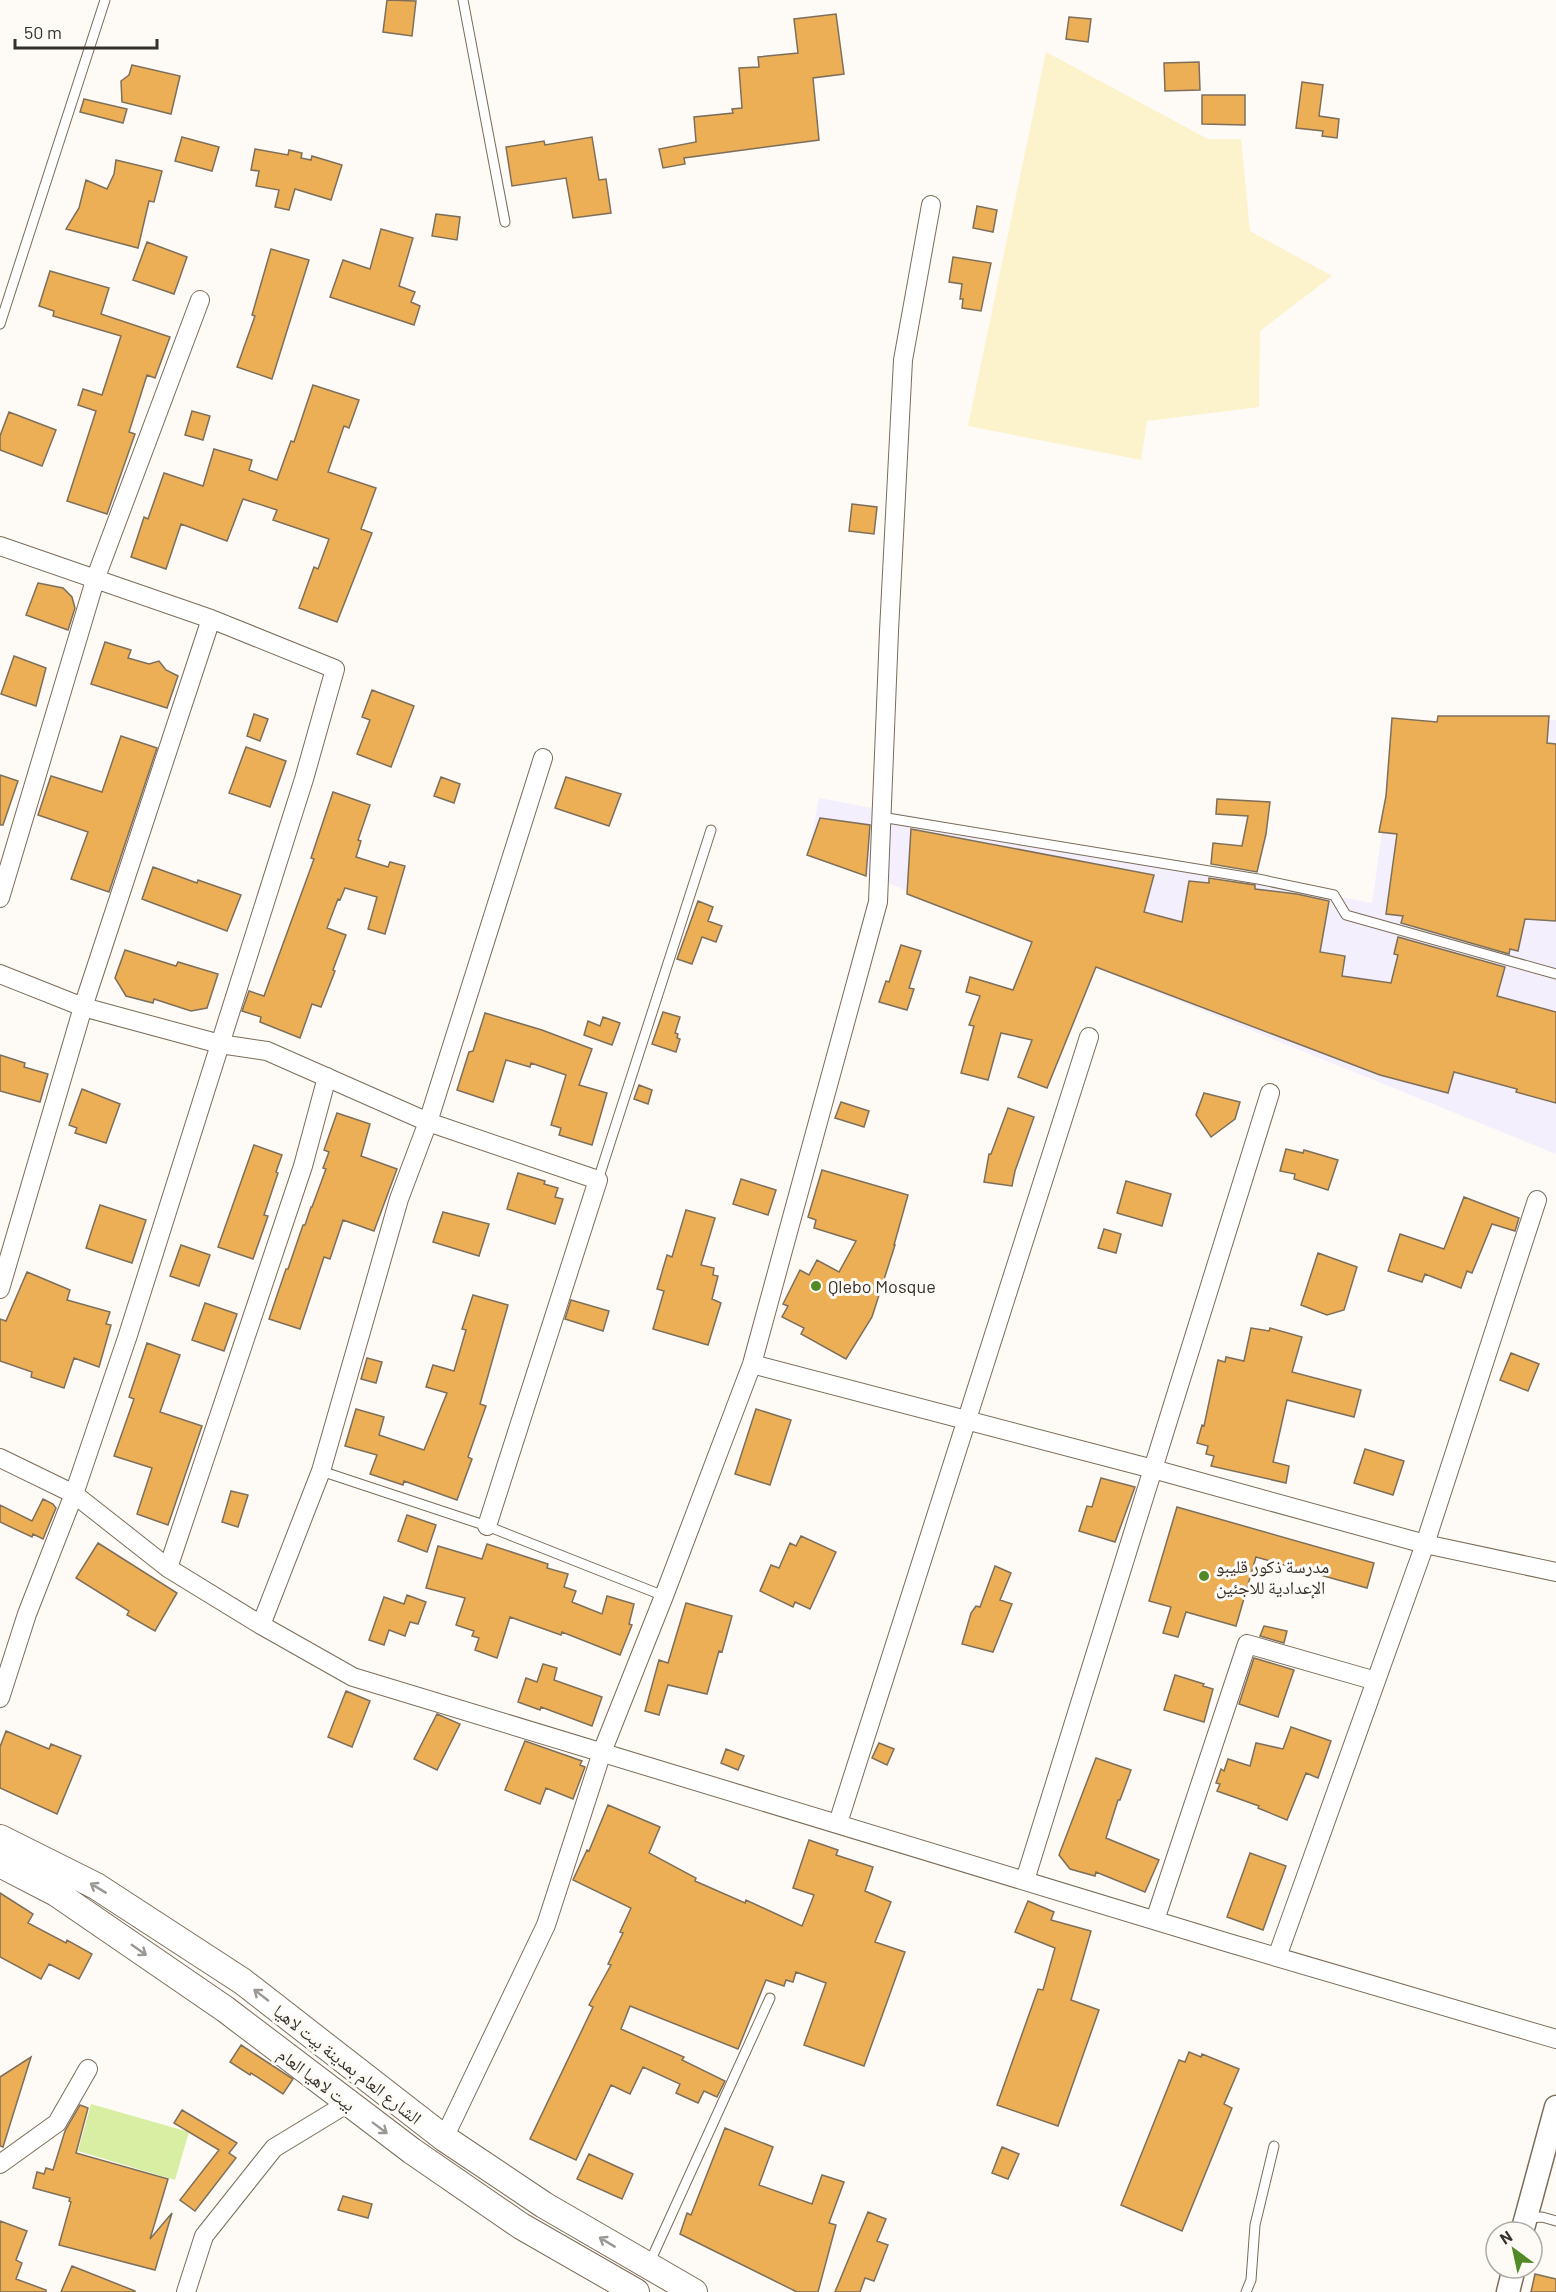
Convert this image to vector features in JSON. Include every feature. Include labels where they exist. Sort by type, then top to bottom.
[{"type":"main road","name":"الشارع العام بمدينة بيت لاهيا","points":[[0,1838],[96,1886],[242,1981],[444,2138],[544,2205],[694,2292]]},
{"type":"main road","name":"بيت لاهيا العام","points":[[0,1864],[56,1893],[225,2009],[412,2151],[521,2226],[636,2292]]},
{"type":"street","points":[[444,2138],[546,1925],[602,1752],[752,1364],[878,902],[903,360],[931,206]]},
{"type":"street","points":[[0,898],[96,577],[200,300]]},
{"type":"street","points":[[0,546],[96,577],[211,619],[335,669],[304,779],[128,1335],[74,1494],[27,1614],[0,1698]]},
{"type":"street","points":[[0,1289],[83,1007],[211,619]]},
{"type":"street","points":[[261,1625],[321,1471],[399,1199],[428,1122],[543,758]]},
{"type":"street","points":[[0,974],[83,1007],[220,1044],[267,1051],[428,1122],[598,1180],[487,1526]]},
{"type":"street","points":[[838,1823],[1089,1037]]},
{"type":"street","points":[[168,1568],[303,1166],[327,1077]]},
{"type":"street","points":[[1025,1880],[1270,1093]]},
{"type":"street","points":[[1276,1957],[1425,1544],[1537,1200]]},
{"type":"street","points":[[752,1364],[1153,1469],[1425,1544],[1556,1572]]},
{"type":"street","points":[[0,1458],[74,1494],[168,1568],[261,1625],[353,1677],[1276,1957],[1556,2039]]},
{"type":"street","points":[[1155,1920],[1247,1644],[1376,1681]]},
{"type":"street","points":[[0,2164],[57,2123],[88,2068]]},
{"type":"street","points":[[186,2292],[204,2236],[274,2148],[348,2103]]},
{"type":"street","points":[[1525,2220],[1556,2108]]},
{"type":"lane","points":[[0,324],[105,0]]},
{"type":"lane","points":[[463,0],[505,222]]},
{"type":"lane","points":[[881,817],[1258,879],[1334,895],[1346,915],[1556,975]]},
{"type":"lane","points":[[598,1180],[711,830]]},
{"type":"lane","points":[[321,1471],[487,1526],[664,1596]]},
{"type":"lane","points":[[648,2266],[770,1998]]},
{"type":"lane","points":[[1246,2292],[1251,2280],[1255,2225],[1274,2146]]},
{"type":"lane","points":[[1535,2220],[1542,2217],[1556,2221]]},
{"type":"shaded area","points":[[1556,720],[1556,1154],[809,851],[819,798],[1372,903],[1398,721]]},
{"type":"green space","points":[[91,2104],[189,2132],[175,2180],[78,2151]]},
{"type":"sand","points":[[1046,52],[1208,139],[1241,139],[1250,231],[1332,276],[1260,331],[1259,407],[1147,421],[1141,460],[968,426]]},
{"type":"building","points":[[387,0],[416,1],[412,36],[383,32]]},
{"type":"building","points":[[836,14],[844,74],[813,78],[819,140],[684,158],[685,164],[663,168],[659,149],[696,142],[694,117],[733,113],[732,109],[742,108],[739,68],[759,67],[758,57],[798,53],[794,19]]},
{"type":"building","points":[[1069,17],[1091,19],[1088,42],[1066,39]]},
{"type":"building","points":[[1199,62],[1200,90],[1165,91],[1164,63]]},
{"type":"building","points":[[132,65],[180,76],[171,114],[122,102],[121,81],[129,75]]},
{"type":"building","points":[[1302,82],[1323,85],[1319,116],[1339,119],[1337,138],[1322,136],[1323,131],[1296,128]]},
{"type":"building","points":[[1202,95],[1245,95],[1245,125],[1202,124]]},
{"type":"building","points":[[84,99],[127,109],[123,123],[80,112]]},
{"type":"building","points":[[182,137],[219,147],[212,171],[175,161]]},
{"type":"building","points":[[592,137],[599,180],[606,179],[611,213],[573,218],[566,178],[512,186],[506,147],[544,141],[545,145]]},
{"type":"building","points":[[255,149],[288,155],[289,150],[302,153],[301,158],[311,160],[312,156],[342,165],[331,200],[295,189],[289,210],[275,207],[279,190],[256,186],[259,171],[251,170]]},
{"type":"building","points":[[116,160],[162,171],[154,202],[149,201],[138,248],[66,229],[79,208],[86,180],[107,189],[114,174]]},
{"type":"building","points":[[977,206],[997,210],[993,232],[973,228]]},
{"type":"building","points":[[436,214],[460,217],[457,240],[432,236]]},
{"type":"building","points":[[381,229],[413,238],[399,286],[415,292],[411,302],[420,306],[414,325],[330,297],[343,260],[370,269]]},
{"type":"building","points":[[147,242],[187,257],[174,294],[133,280]]},
{"type":"building","points":[[271,249],[309,260],[272,379],[237,367],[255,316],[252,315]]},
{"type":"building","points":[[953,257],[991,263],[981,311],[962,308],[963,299],[960,299],[962,284],[949,282]]},
{"type":"building","points":[[50,271],[109,288],[101,314],[170,337],[155,378],[147,375],[129,432],[135,434],[107,514],[67,501],[96,411],[78,405],[83,389],[102,395],[121,336],[53,316],[54,311],[39,306]]},
{"type":"building","points":[[313,385],[359,400],[349,428],[344,426],[328,472],[376,488],[361,529],[372,533],[337,622],[299,608],[314,567],[318,569],[329,539],[273,520],[277,510],[243,499],[227,541],[181,524],[166,569],[131,557],[144,517],[148,519],[164,473],[203,486],[214,449],[252,460],[249,470],[277,480],[291,441],[294,442]]},
{"type":"building","points":[[192,411],[210,416],[203,440],[185,435]]},
{"type":"building","points":[[9,412],[56,430],[42,466],[0,450],[0,436]]},
{"type":"building","points":[[852,504],[877,507],[874,534],[849,531]]},
{"type":"building","points":[[38,583],[63,588],[72,597],[75,608],[68,630],[26,615]]},
{"type":"building","points":[[105,642],[131,650],[128,658],[149,664],[159,661],[166,670],[178,676],[167,708],[91,684]]},
{"type":"building","points":[[14,656],[46,668],[36,706],[1,694]]},
{"type":"building","points":[[372,690],[414,706],[391,767],[357,754],[370,720],[362,717]]},
{"type":"building","points":[[254,714],[268,719],[260,741],[247,736]]},
{"type":"building","points":[[1438,716],[1549,716],[1547,743],[1556,744],[1556,921],[1525,919],[1518,951],[1510,949],[1509,954],[1401,923],[1403,916],[1386,914],[1397,834],[1379,832],[1386,796],[1392,718],[1437,722]]},
{"type":"building","points":[[121,736],[157,748],[109,892],[71,879],[88,832],[38,815],[51,776],[102,792]]},
{"type":"building","points":[[246,747],[286,761],[270,807],[229,793]]},
{"type":"building","points":[[0,775],[18,781],[3,825],[0,825]]},
{"type":"building","points":[[441,777],[460,784],[454,803],[434,796]]},
{"type":"building","points":[[566,777],[621,794],[609,826],[555,808]]},
{"type":"building","points":[[333,792],[370,805],[358,840],[361,841],[356,857],[388,867],[390,862],[405,866],[385,934],[368,929],[377,897],[345,888],[340,900],[338,899],[327,928],[346,935],[321,1007],[312,1004],[300,1038],[260,1022],[261,1017],[242,1011],[249,991],[264,996],[314,859],[311,858]]},
{"type":"building","points":[[1217,799],[1270,802],[1266,834],[1257,872],[1211,864],[1213,843],[1242,846],[1248,816],[1216,814]]},
{"type":"building","points":[[820,818],[870,825],[866,876],[807,855]]},
{"type":"building","points":[[911,829],[1154,875],[1144,912],[1182,922],[1189,881],[1209,883],[1209,878],[1255,885],[1255,889],[1329,901],[1320,952],[1345,956],[1342,976],[1391,983],[1398,955],[1394,954],[1398,937],[1505,967],[1497,996],[1556,1012],[1556,1103],[1516,1092],[1517,1089],[1454,1072],[1448,1093],[1380,1075],[1096,967],[1047,1088],[1018,1077],[1032,1040],[1001,1033],[988,1080],[961,1073],[974,1026],[969,1025],[980,996],[966,992],[970,977],[1013,990],[1032,942],[907,894]]},
{"type":"building","points":[[153,867],[197,883],[198,880],[241,895],[227,931],[142,899]]},
{"type":"building","points":[[698,901],[713,907],[708,921],[722,926],[716,942],[702,937],[692,964],[677,959]]},
{"type":"building","points":[[901,945],[921,951],[909,988],[914,989],[907,1010],[879,1002],[886,981],[889,982]]},
{"type":"building","points":[[125,950],[176,966],[178,962],[218,974],[207,1008],[191,1011],[154,999],[153,1003],[126,996],[115,978]]},
{"type":"building","points":[[663,1012],[680,1017],[675,1033],[680,1039],[676,1052],[652,1044]]},
{"type":"building","points":[[485,1013],[542,1030],[592,1049],[579,1085],[607,1093],[592,1145],[559,1135],[561,1128],[551,1125],[566,1075],[531,1063],[530,1067],[506,1060],[493,1102],[457,1090]]},
{"type":"building","points":[[603,1017],[620,1023],[612,1045],[584,1035],[588,1021],[600,1026]]},
{"type":"building","points":[[0,1055],[25,1063],[24,1067],[48,1074],[40,1102],[0,1091]]},
{"type":"building","points":[[639,1085],[652,1090],[648,1104],[634,1099]]},
{"type":"building","points":[[82,1089],[120,1104],[106,1143],[75,1133],[77,1128],[69,1125]]},
{"type":"building","points":[[1204,1093],[1240,1102],[1235,1119],[1211,1137],[1196,1115]]},
{"type":"building","points":[[841,1102],[869,1111],[864,1127],[835,1118]]},
{"type":"building","points":[[1008,1108],[1034,1117],[1012,1186],[984,1182],[989,1154],[991,1154]]},
{"type":"building","points":[[337,1113],[370,1124],[361,1156],[397,1169],[374,1231],[343,1220],[330,1259],[324,1257],[300,1329],[269,1319],[286,1269],[288,1269],[326,1169],[323,1168],[329,1152],[324,1150]]},
{"type":"building","points":[[254,1145],[282,1155],[264,1215],[268,1216],[253,1259],[218,1247]]},
{"type":"building","points":[[1286,1149],[1303,1153],[1304,1150],[1338,1160],[1328,1190],[1294,1179],[1295,1174],[1280,1171]]},
{"type":"building","points":[[822,1170],[908,1195],[872,1317],[846,1359],[801,1334],[804,1328],[782,1317],[788,1306],[783,1304],[800,1270],[809,1275],[817,1260],[839,1272],[856,1241],[814,1228],[816,1220],[808,1217]]},
{"type":"building","points":[[518,1173],[545,1181],[544,1184],[558,1188],[555,1197],[563,1199],[555,1224],[507,1209]]},
{"type":"building","points":[[741,1179],[776,1190],[768,1215],[733,1204]]},
{"type":"building","points":[[1126,1181],[1171,1194],[1162,1226],[1117,1213]]},
{"type":"building","points":[[1464,1197],[1519,1218],[1515,1231],[1492,1224],[1472,1273],[1467,1271],[1461,1288],[1425,1274],[1422,1282],[1388,1271],[1400,1234],[1444,1249]]},
{"type":"building","points":[[100,1205],[146,1220],[132,1263],[86,1248]]},
{"type":"building","points":[[686,1210],[715,1218],[701,1265],[714,1268],[713,1275],[718,1276],[712,1299],[721,1303],[708,1345],[653,1329],[664,1291],[657,1289],[667,1255],[672,1257]]},
{"type":"building","points":[[443,1212],[489,1224],[479,1256],[433,1242]]},
{"type":"building","points":[[1104,1229],[1121,1234],[1116,1253],[1098,1248]]},
{"type":"building","points":[[181,1245],[210,1255],[199,1286],[170,1276]]},
{"type":"building","points":[[1318,1253],[1357,1267],[1344,1310],[1327,1315],[1301,1305]]},
{"type":"building","points":[[27,1272],[70,1290],[67,1300],[110,1312],[106,1324],[111,1325],[99,1367],[74,1358],[64,1388],[31,1377],[32,1372],[0,1361],[0,1319],[6,1321]]},
{"type":"building","points":[[473,1295],[508,1305],[480,1404],[486,1406],[468,1457],[472,1459],[457,1500],[404,1481],[403,1485],[370,1474],[377,1455],[345,1446],[356,1409],[384,1417],[379,1435],[424,1450],[447,1393],[426,1387],[433,1365],[454,1371],[466,1330],[462,1329]]},
{"type":"building","points":[[571,1300],[609,1311],[603,1331],[565,1319]]},
{"type":"building","points":[[205,1303],[237,1314],[224,1351],[192,1340]]},
{"type":"building","points":[[1251,1328],[1269,1331],[1270,1328],[1302,1337],[1292,1372],[1361,1390],[1354,1417],[1287,1400],[1273,1462],[1289,1466],[1286,1483],[1211,1466],[1214,1456],[1206,1454],[1208,1446],[1197,1443],[1202,1425],[1204,1426],[1218,1360],[1225,1362],[1226,1357],[1244,1361]]},
{"type":"building","points":[[147,1343],[180,1355],[160,1412],[202,1426],[168,1525],[137,1514],[152,1468],[114,1456],[134,1399],[129,1397]]},
{"type":"building","points":[[1511,1353],[1539,1364],[1528,1391],[1500,1380]]},
{"type":"building","points":[[367,1358],[382,1362],[376,1383],[361,1379]]},
{"type":"building","points":[[756,1409],[791,1420],[770,1485],[735,1474]]},
{"type":"building","points":[[1365,1449],[1404,1461],[1393,1495],[1354,1483]]},
{"type":"building","points":[[1101,1478],[1135,1487],[1115,1542],[1079,1531],[1087,1506],[1092,1507]]},
{"type":"building","points":[[231,1491],[248,1495],[238,1527],[222,1522]]},
{"type":"building","points":[[43,1499],[56,1508],[43,1539],[33,1534],[32,1537],[0,1522],[0,1505],[32,1521]]},
{"type":"building","name":"مدرسة ذكور قليبو الإعدادية للاجئين","points":[[1177,1507],[1374,1563],[1367,1588],[1256,1557],[1236,1626],[1186,1612],[1178,1637],[1163,1633],[1171,1607],[1149,1601]]},
{"type":"building","points":[[407,1515],[436,1525],[427,1552],[398,1541]]},
{"type":"building","points":[[801,1536],[836,1552],[810,1609],[795,1602],[793,1607],[760,1591],[771,1565],[779,1568],[790,1543],[796,1546]]},
{"type":"building","points":[[98,1543],[177,1593],[155,1631],[127,1615],[129,1611],[76,1578]]},
{"type":"building","points":[[487,1544],[548,1564],[547,1568],[568,1574],[564,1587],[576,1591],[572,1602],[602,1614],[607,1596],[634,1604],[629,1624],[632,1625],[620,1655],[562,1632],[561,1635],[510,1617],[497,1658],[475,1650],[479,1638],[472,1636],[474,1631],[456,1625],[465,1598],[426,1588],[438,1546],[482,1559]]},
{"type":"building","points":[[995,1566],[1011,1573],[1000,1600],[1012,1604],[993,1652],[962,1644],[971,1613],[976,1606],[980,1607]]},
{"type":"building","points":[[407,1595],[426,1602],[418,1624],[410,1622],[405,1636],[389,1630],[384,1645],[369,1640],[384,1597],[404,1604]]},
{"type":"building","points":[[686,1603],[732,1616],[707,1694],[668,1685],[659,1715],[645,1711],[659,1660],[668,1663]]},
{"type":"building","points":[[1264,1626],[1287,1631],[1284,1643],[1260,1636]]},
{"type":"building","points":[[1254,1658],[1294,1670],[1278,1717],[1239,1704]]},
{"type":"building","points":[[543,1664],[557,1668],[554,1680],[602,1697],[592,1726],[541,1707],[540,1710],[518,1702],[526,1678],[537,1682]]},
{"type":"building","points":[[1175,1675],[1213,1689],[1204,1722],[1164,1710]]},
{"type":"building","points":[[346,1691],[370,1701],[352,1747],[328,1737]]},
{"type":"building","points":[[437,1714],[460,1724],[437,1770],[414,1759]]},
{"type":"building","points":[[1291,1727],[1331,1741],[1318,1778],[1306,1773],[1287,1820],[1258,1808],[1259,1806],[1217,1791],[1220,1784],[1216,1783],[1228,1759],[1250,1766],[1256,1743],[1283,1749]]},
{"type":"building","points":[[6,1731],[49,1749],[51,1744],[81,1756],[57,1814],[0,1788],[0,1747]]},
{"type":"building","points":[[525,1741],[582,1761],[580,1765],[585,1767],[573,1799],[546,1788],[540,1804],[505,1790]]},
{"type":"building","points":[[879,1743],[894,1749],[887,1765],[872,1758]]},
{"type":"building","points":[[726,1749],[744,1756],[738,1770],[721,1763]]},
{"type":"building","points":[[1096,1758],[1131,1770],[1120,1800],[1118,1800],[1106,1838],[1159,1860],[1145,1892],[1096,1872],[1095,1876],[1070,1869],[1059,1855]]},
{"type":"building","points":[[608,1805],[660,1827],[649,1853],[696,1878],[695,1881],[745,1903],[746,1900],[802,1926],[814,1895],[793,1888],[809,1840],[838,1850],[836,1855],[873,1867],[865,1891],[891,1902],[875,1942],[905,1952],[864,2066],[804,2045],[826,1983],[796,1972],[793,1982],[786,1980],[784,1986],[766,1980],[738,2049],[630,2006],[621,2029],[684,2057],[682,2060],[725,2081],[717,2097],[704,2091],[698,2103],[676,2093],[680,2084],[643,2067],[630,2094],[611,2085],[576,2160],[530,2139],[593,2007],[589,2005],[611,1965],[608,1964],[623,1933],[620,1932],[631,1908],[573,1880],[587,1850],[589,1851]]},
{"type":"building","points":[[1250,1853],[1286,1866],[1263,1930],[1227,1917]]},
{"type":"building","points":[[0,1893],[33,1914],[28,1923],[92,1954],[79,1979],[49,1964],[41,1979],[0,1957]]},
{"type":"building","points":[[1028,1901],[1054,1912],[1051,1920],[1091,1931],[1071,2000],[1099,2010],[1058,2126],[997,2105],[1038,1989],[1043,1990],[1055,1948],[1015,1932]]},
{"type":"building","points":[[241,2045],[293,2079],[283,2094],[230,2062]]},
{"type":"building","points":[[1189,2052],[1201,2057],[1202,2054],[1239,2069],[1224,2104],[1232,2108],[1182,2231],[1121,2205],[1179,2060],[1185,2062]]},
{"type":"building","points":[[31,2057],[3,2147],[0,2146],[0,2077]]},
{"type":"building","points":[[80,2105],[88,2108],[76,2153],[168,2179],[150,2239],[172,2213],[155,2270],[59,2245],[71,2202],[70,2198],[33,2188],[37,2172],[44,2174],[46,2168],[53,2170],[65,2131]]},
{"type":"building","points":[[182,2110],[237,2143],[229,2153],[236,2158],[195,2211],[180,2200],[219,2150],[174,2123]]},
{"type":"building","points":[[725,2128],[773,2147],[759,2185],[812,2204],[822,2175],[844,2182],[829,2223],[836,2225],[818,2292],[797,2292],[680,2234],[687,2213],[691,2215]]},
{"type":"building","points":[[1002,2147],[1019,2154],[1008,2179],[992,2173]]},
{"type":"building","points":[[589,2154],[633,2174],[622,2199],[577,2179]]},
{"type":"building","points":[[343,2196],[372,2204],[368,2218],[338,2210]]},
{"type":"building","points":[[868,2212],[886,2219],[877,2241],[888,2245],[874,2281],[865,2278],[860,2292],[835,2292]]},
{"type":"building","points":[[0,2221],[27,2231],[16,2260],[22,2263],[16,2279],[46,2290],[46,2292],[0,2292]]},
{"type":"building","points":[[72,2266],[135,2291],[135,2292],[61,2292]]},
{"type":"building","points":[[1544,2276],[1556,2279],[1556,2292],[1531,2292],[1534,2280],[1544,2280]]},
{"type":"place","name":"Qlebo Mosque","points":[[816,1286]]},
{"type":"place","name":"مدرسة ذكور قليبو الإعدادية للاجئين","points":[[1204,1576]]}]
